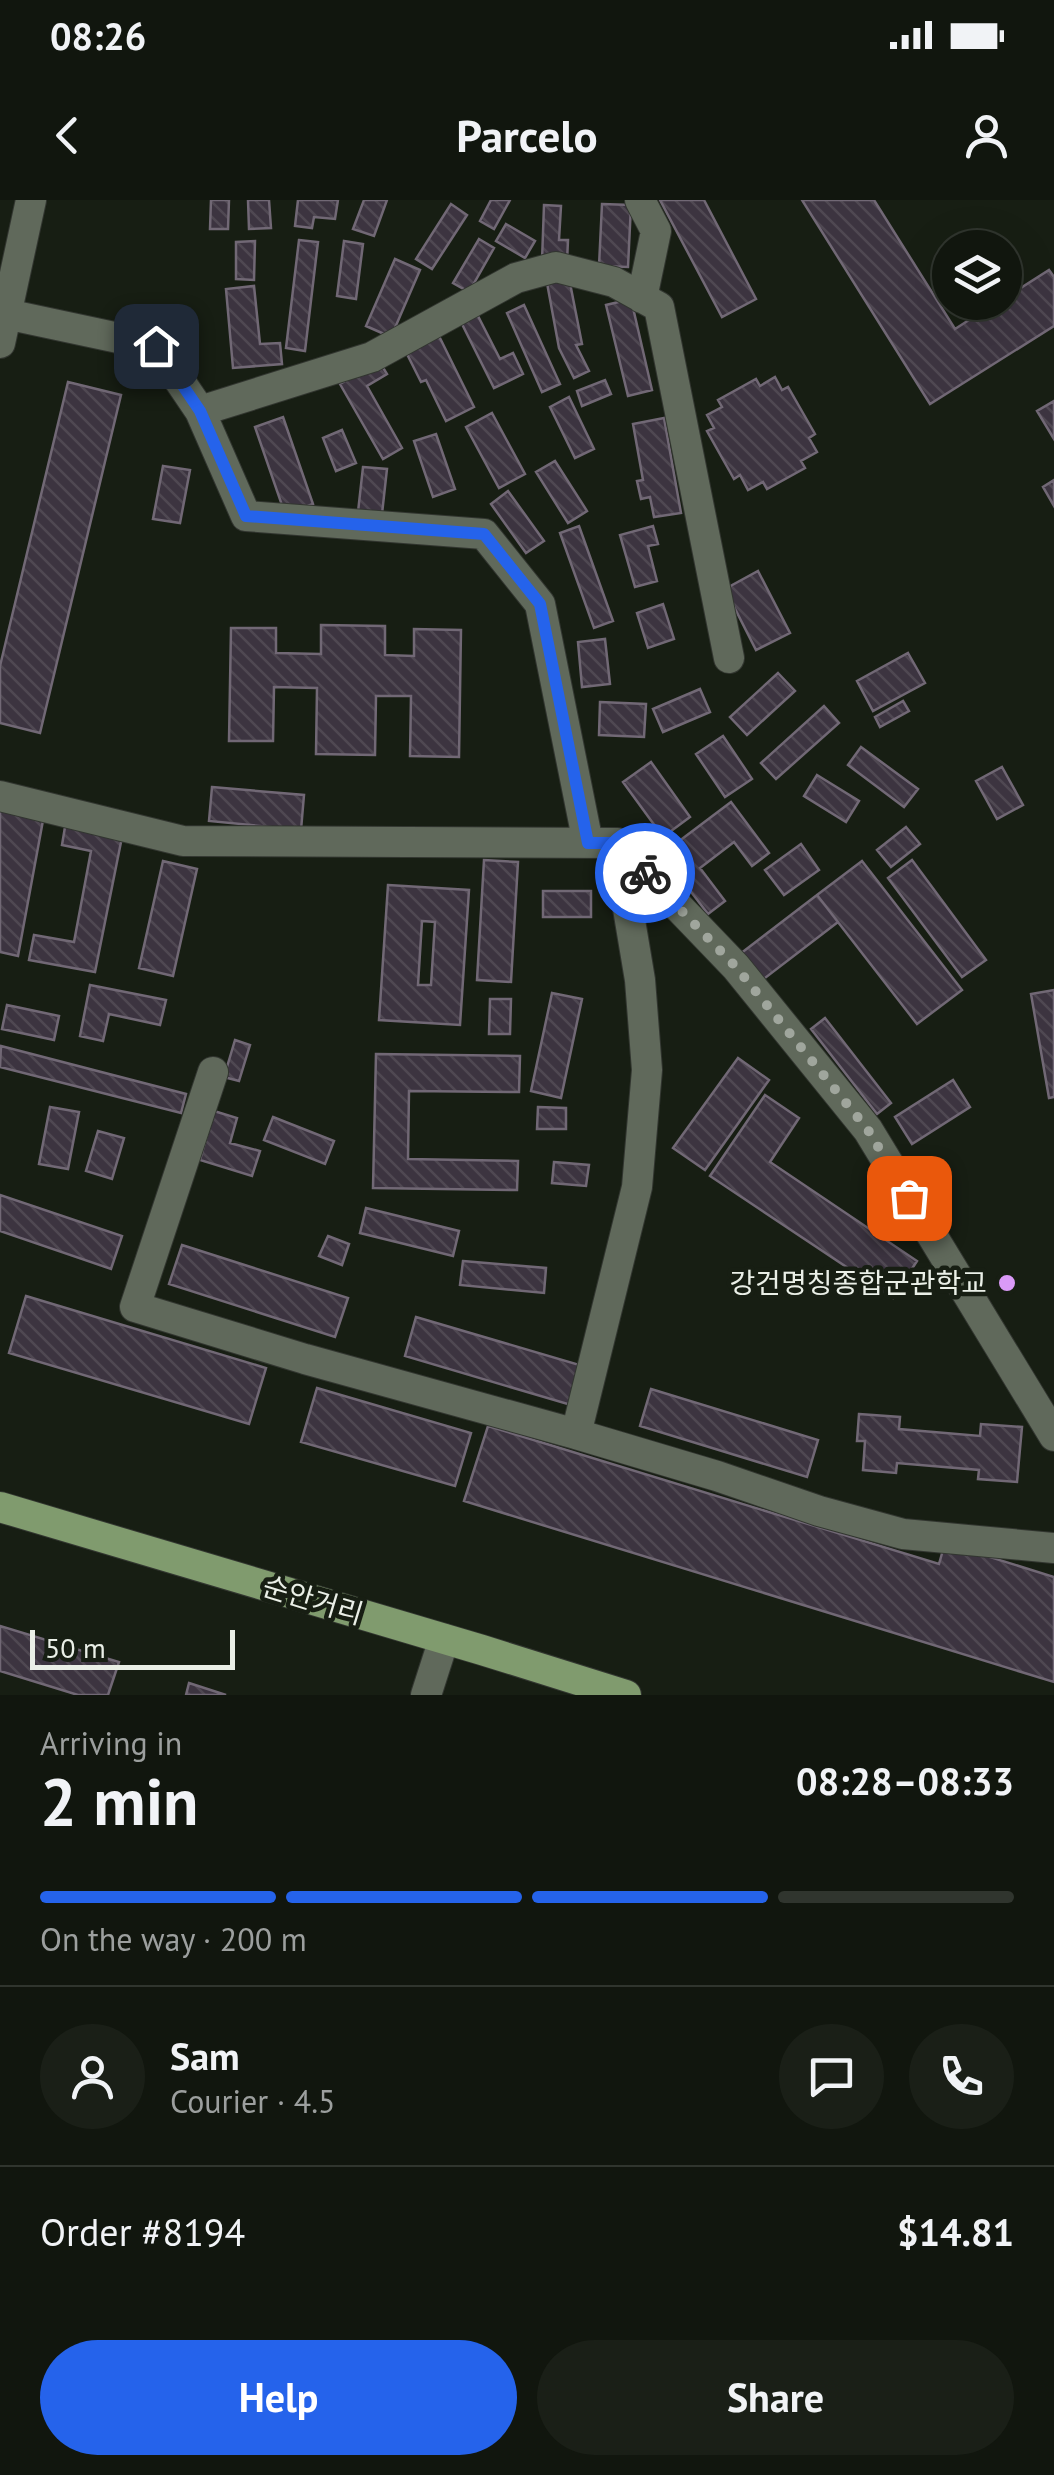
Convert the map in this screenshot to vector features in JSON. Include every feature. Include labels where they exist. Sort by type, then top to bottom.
[{"type":"main road","name":"순안거리","points":[[0,1508],[626,1695]]},
{"type":"street","points":[[31,200],[3,329],[156,346],[200,411],[246,516],[484,534],[540,604],[640,980],[646,1070],[637,1187],[576,1434]]},
{"type":"street","points":[[640,200],[656,231],[642,298]]},
{"type":"street","points":[[200,411],[372,357],[516,278],[556,267],[614,282],[659,306],[729,658]]},
{"type":"street","points":[[0,796],[183,841],[603,843],[736,967],[868,1130],[1054,1436]]},
{"type":"street","points":[[213,1072],[135,1307],[576,1434],[902,1534],[1054,1548]]},
{"type":"street","points":[[426,1695],[444,1639]]},
{"type":"building","points":[[211,200],[229,200],[228,229],[210,229]]},
{"type":"building","points":[[248,200],[269,200],[271,228],[249,229]]},
{"type":"building","points":[[298,200],[338,200],[335,219],[314,217],[312,228],[295,226]]},
{"type":"building","points":[[364,200],[387,200],[374,236],[353,229]]},
{"type":"building","points":[[491,200],[510,200],[494,229],[480,221]]},
{"type":"building","points":[[660,200],[704,200],[756,299],[722,317]]},
{"type":"building","points":[[802,200],[874,200],[932,292],[932,320],[949,320],[955,329],[969,320],[1022,320],[1022,287],[1049,270],[1054,277],[1054,326],[930,404]]},
{"type":"building","points":[[451,204],[467,215],[432,269],[416,259]]},
{"type":"building","points":[[602,204],[631,205],[628,267],[599,266]]},
{"type":"building","points":[[544,205],[561,206],[559,240],[568,240],[567,262],[542,261]]},
{"type":"building","points":[[506,224],[535,241],[525,258],[496,241]]},
{"type":"building","points":[[479,239],[494,248],[469,292],[453,283]]},
{"type":"building","points":[[299,240],[318,242],[305,351],[286,348]]},
{"type":"building","points":[[255,241],[254,280],[236,279],[236,242]]},
{"type":"building","points":[[344,241],[363,244],[356,299],[337,296]]},
{"type":"building","points":[[395,259],[420,270],[391,337],[366,326]]},
{"type":"building","points":[[569,278],[582,344],[576,345],[589,371],[574,378],[559,348],[547,283]]},
{"type":"building","points":[[254,286],[260,344],[280,343],[282,364],[233,368],[226,289]]},
{"type":"building","points":[[631,299],[652,390],[628,396],[606,305]]},
{"type":"building","points":[[524,305],[560,384],[542,392],[507,313]]},
{"type":"building","points":[[477,314],[500,359],[513,353],[523,374],[494,388],[461,322]]},
{"type":"building","points":[[438,334],[474,407],[446,421],[426,380],[421,382],[405,350]]},
{"type":"building","points":[[379,361],[387,374],[367,386],[402,448],[383,459],[340,384]]},
{"type":"building","points":[[775,377],[782,390],[788,387],[815,434],[809,438],[817,452],[801,461],[805,468],[767,489],[763,482],[748,490],[740,475],[734,479],[707,431],[714,428],[707,415],[722,407],[718,400],[756,379],[760,386]]},
{"type":"building","points":[[605,380],[611,394],[582,406],[577,391]]},
{"type":"building","points":[[68,382],[121,395],[40,733],[0,723],[0,666]]},
{"type":"building","points":[[569,397],[594,449],[575,458],[550,407]]},
{"type":"building","points":[[1054,401],[1054,439],[1037,411]]},
{"type":"building","points":[[492,413],[525,474],[499,488],[466,427]]},
{"type":"building","points":[[283,417],[313,504],[285,514],[255,427]]},
{"type":"building","points":[[664,418],[681,513],[654,517],[650,497],[641,499],[637,481],[643,480],[633,424]]},
{"type":"building","points":[[342,430],[356,463],[336,471],[323,438]]},
{"type":"building","points":[[436,434],[455,489],[433,497],[414,441]]},
{"type":"building","points":[[555,461],[587,511],[568,523],[536,472]]},
{"type":"building","points":[[163,466],[190,470],[180,523],[153,519]]},
{"type":"building","points":[[363,467],[387,469],[382,514],[358,512]]},
{"type":"building","points":[[1054,480],[1054,506],[1043,487]]},
{"type":"building","points":[[508,491],[544,541],[526,553],[491,504]]},
{"type":"building","points":[[579,526],[613,621],[594,628],[560,533]]},
{"type":"building","points":[[653,526],[658,544],[648,546],[657,581],[635,587],[620,535]]},
{"type":"building","points":[[758,571],[790,633],[756,650],[725,589]]},
{"type":"building","points":[[663,604],[674,639],[648,648],[637,613]]},
{"type":"building","points":[[321,625],[385,626],[385,655],[414,656],[414,629],[461,630],[459,757],[410,756],[411,696],[376,696],[375,755],[316,754],[317,688],[274,687],[273,741],[229,741],[231,628],[276,628],[276,653],[321,654]]},
{"type":"building","points":[[605,639],[610,684],[582,687],[578,642]]},
{"type":"building","points":[[908,653],[925,683],[873,711],[857,681]]},
{"type":"building","points":[[778,673],[795,691],[747,735],[730,717]]},
{"type":"building","points":[[700,689],[710,712],[663,732],[653,709]]},
{"type":"building","points":[[903,701],[909,711],[880,727],[875,717]]},
{"type":"building","points":[[600,702],[646,704],[644,737],[599,735]]},
{"type":"building","points":[[824,706],[839,723],[776,779],[761,763]]},
{"type":"building","points":[[723,736],[752,779],[725,797],[696,754]]},
{"type":"building","points":[[861,747],[918,789],[904,807],[848,765]]},
{"type":"building","points":[[651,762],[690,817],[663,837],[623,782]]},
{"type":"building","points":[[1002,767],[1023,805],[997,819],[976,781]]},
{"type":"building","points":[[817,775],[859,801],[846,822],[804,796]]},
{"type":"building","points":[[212,787],[304,795],[301,830],[209,821]]},
{"type":"building","points":[[731,802],[769,853],[752,866],[734,842],[700,868],[725,901],[708,914],[662,854]]},
{"type":"building","points":[[0,807],[44,815],[18,956],[0,952]]},
{"type":"building","points":[[66,821],[123,832],[95,972],[29,960],[34,935],[74,942],[91,851],[62,845]]},
{"type":"building","points":[[906,827],[920,844],[891,867],[877,850]]},
{"type":"building","points":[[801,844],[819,870],[784,895],[765,870]]},
{"type":"building","points":[[484,860],[518,862],[511,982],[477,980]]},
{"type":"building","points":[[912,860],[986,960],[962,977],[888,878]]},
{"type":"building","points":[[163,861],[197,869],[173,976],[139,968]]},
{"type":"building","points":[[862,861],[962,990],[917,1024],[817,895]]},
{"type":"building","points":[[388,885],[469,890],[460,1025],[379,1020]],"holes":[[[422,921],[435,922],[431,985],[418,985]]]},
{"type":"building","points":[[543,891],[591,891],[591,917],[543,917]]},
{"type":"building","points":[[817,895],[838,922],[761,981],[740,954]]},
{"type":"building","points":[[90,985],[166,1000],[160,1025],[109,1014],[103,1041],[80,1036]]},
{"type":"building","points":[[1054,990],[1054,1097],[1049,1098],[1031,994]]},
{"type":"building","points":[[552,993],[582,999],[561,1098],[531,1091]]},
{"type":"building","points":[[490,999],[511,999],[510,1034],[489,1034]]},
{"type":"building","points":[[7,1005],[59,1016],[54,1040],[2,1029]]},
{"type":"building","points":[[825,1018],[891,1103],[877,1114],[811,1029]]},
{"type":"building","points":[[235,1040],[250,1045],[239,1081],[224,1077]]},
{"type":"building","points":[[1,1046],[186,1094],[181,1113],[0,1067]]},
{"type":"building","points":[[376,1054],[520,1056],[519,1092],[409,1091],[408,1159],[518,1161],[517,1190],[373,1188]]},
{"type":"building","points":[[738,1058],[769,1080],[705,1170],[673,1148]]},
{"type":"building","points":[[953,1080],[970,1107],[912,1144],[895,1117]]},
{"type":"building","points":[[765,1095],[799,1118],[770,1162],[917,1261],[893,1298],[710,1176]]},
{"type":"building","points":[[50,1107],[79,1112],[68,1169],[39,1164]]},
{"type":"building","points":[[538,1107],[566,1108],[566,1129],[537,1129]]},
{"type":"building","points":[[214,1111],[237,1118],[230,1143],[260,1151],[252,1176],[200,1160]]},
{"type":"building","points":[[273,1117],[334,1141],[325,1164],[264,1140]]},
{"type":"building","points":[[98,1131],[124,1138],[112,1179],[86,1171]]},
{"type":"building","points":[[554,1162],[589,1165],[586,1186],[552,1183]]},
{"type":"building","points":[[0,1195],[122,1236],[111,1269],[0,1231]]},
{"type":"building","points":[[366,1208],[459,1231],[453,1256],[360,1233]]},
{"type":"building","points":[[328,1236],[349,1244],[342,1265],[319,1256]]},
{"type":"building","points":[[182,1245],[348,1298],[335,1337],[169,1284]]},
{"type":"building","points":[[463,1261],[546,1268],[544,1293],[460,1285]]},
{"type":"building","points":[[26,1296],[266,1368],[249,1424],[9,1353]]},
{"type":"building","points":[[416,1317],[583,1366],[571,1405],[405,1356]]},
{"type":"building","points":[[317,1388],[471,1433],[455,1486],[301,1442]]},
{"type":"building","points":[[651,1389],[818,1440],[807,1477],[640,1426]]},
{"type":"building","points":[[859,1414],[900,1417],[899,1429],[980,1436],[981,1424],[1022,1427],[1017,1482],[978,1479],[979,1470],[897,1463],[896,1473],[863,1470],[865,1441],[857,1441]]},
{"type":"building","points":[[488,1426],[939,1564],[945,1543],[1054,1577],[1054,1682],[464,1501]]},
{"type":"building","points":[[0,1626],[119,1662],[108,1695],[78,1695],[0,1671]]},
{"type":"building","points":[[189,1683],[226,1695],[186,1695]]},
{"type":"way so far","points":[[645,873],[736,967],[868,1130],[909,1198]]},
{"type":"place","name":"강건명칭종합군관학교","points":[[1007,1283]]},
{"type":"route","points":[[156,346],[200,411],[246,516],[484,534],[540,604],[588,843],[617,843],[645,873]]}]
